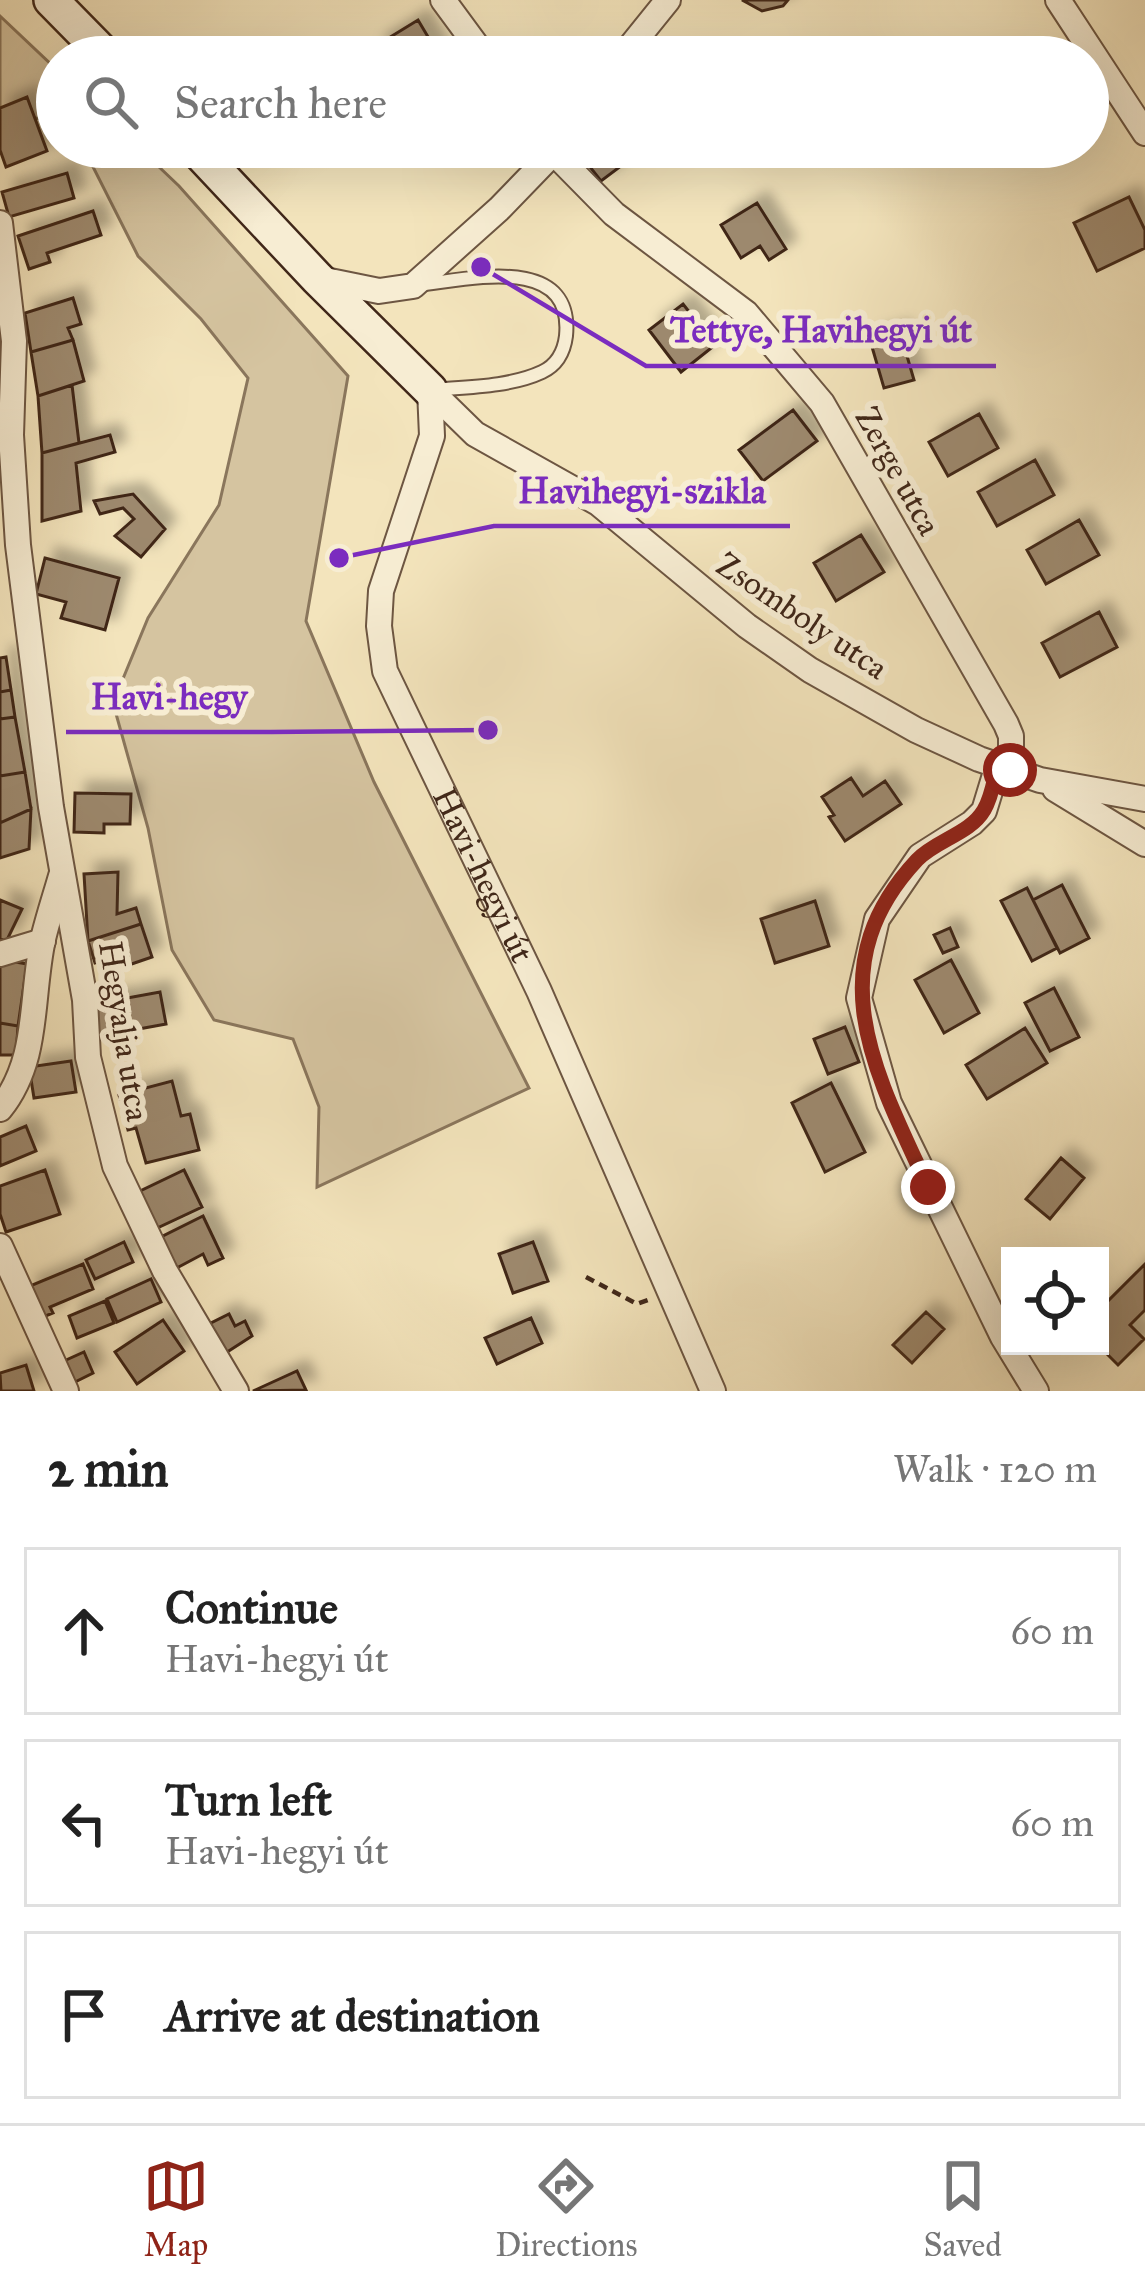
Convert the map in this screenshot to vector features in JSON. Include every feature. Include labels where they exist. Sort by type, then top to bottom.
[{"type":"street","points":[[51,0],[86,36]]},
{"type":"street","points":[[443,0],[470,36]]},
{"type":"street","points":[[639,36],[668,0]]},
{"type":"street","points":[[1058,0],[1082,36]]},
{"type":"street","points":[[1109,78],[1145,133]]},
{"type":"street","points":[[214,168],[430,390]]},
{"type":"street","points":[[317,278],[379,291],[413,286],[537,168]]},
{"type":"street","name":"Zerge utca","points":[[572,168],[614,214],[746,313],[822,403],[1006,724],[1011,736],[1004,768]]},
{"type":"street","name":"Hegyalja utca","points":[[0,224],[14,341],[5,431],[52,807],[85,1000],[88,1057],[115,1166],[165,1271],[236,1391]]},
{"type":"street","name":"Zsomboly utca","points":[[430,390],[476,434],[598,503],[747,626],[810,670],[916,730],[1040,779]]},
{"type":"street","name":"Havi-hegyi út","points":[[430,390],[432,436],[381,591],[385,671],[539,991],[713,1391]]},
{"type":"street","points":[[1004,768],[984,811],[920,856],[877,919],[859,998],[890,1102],[1003,1337],[1036,1391]]},
{"type":"street","points":[[1040,779],[1145,799]]},
{"type":"street","points":[[1040,779],[1145,844]]},
{"type":"street","points":[[0,1109],[18,1087],[43,941],[64,867]]},
{"type":"street","points":[[0,954],[43,941]]},
{"type":"street","points":[[0,1246],[66,1391]]},
{"type":"lane","points":[[413,286],[508,275],[527,278],[547,286],[567,319],[565,343],[556,364],[538,374],[430,390]]},
{"type":"path","points":[[586,1277],[637,1304],[670,1292]]},
{"type":"shaded area","points":[[0,16],[36,50],[36,118],[0,115]]},
{"type":"shaded area","points":[[94,168],[160,168],[348,376],[306,621],[374,782],[529,1088],[317,1187],[319,1107],[293,1039],[214,1020],[172,950],[148,828],[113,703],[148,618],[219,505],[248,378],[201,319],[138,256]]},
{"type":"building","points":[[742,0],[788,0],[762,11]]},
{"type":"building","points":[[418,20],[428,36],[392,36]]},
{"type":"building","points":[[27,97],[36,121],[36,155],[6,167],[0,150],[0,108]]},
{"type":"building","points":[[591,168],[618,168],[601,181]]},
{"type":"building","points":[[67,173],[74,198],[9,217],[2,192]]},
{"type":"building","points":[[1129,197],[1145,230],[1145,248],[1097,271],[1074,223]]},
{"type":"building","points":[[757,203],[786,249],[769,260],[760,246],[741,258],[721,225]]},
{"type":"building","points":[[93,211],[101,235],[47,253],[50,262],[29,269],[18,236]]},
{"type":"building","points":[[73,298],[81,324],[68,328],[73,340],[31,352],[25,313]]},
{"type":"building","points":[[683,304],[715,345],[681,372],[649,330]]},
{"type":"building","points":[[900,332],[914,380],[884,388],[870,340]]},
{"type":"building","points":[[73,340],[84,381],[38,396],[31,352]]},
{"type":"building","points":[[72,385],[79,443],[42,453],[38,396]]},
{"type":"building","points":[[793,410],[817,441],[763,481],[739,450]]},
{"type":"building","points":[[979,414],[998,448],[948,476],[929,442]]},
{"type":"building","points":[[110,435],[115,452],[76,463],[81,511],[42,521],[42,453]]},
{"type":"building","points":[[1035,460],[1054,495],[997,526],[978,492]]},
{"type":"building","points":[[133,494],[165,529],[141,557],[115,536],[134,519],[123,508],[100,514],[94,501]]},
{"type":"building","points":[[1079,520],[1099,555],[1046,584],[1027,550]]},
{"type":"building","points":[[861,535],[884,572],[836,601],[814,563]]},
{"type":"building","points":[[45,558],[119,578],[105,630],[61,618],[66,602],[36,594]]},
{"type":"building","points":[[1099,612],[1117,647],[1060,677],[1042,643]]},
{"type":"building","points":[[6,657],[11,690],[0,692],[0,658]]},
{"type":"building","points":[[11,690],[15,717],[0,719],[0,692]]},
{"type":"building","points":[[15,717],[25,772],[0,776],[0,719]]},
{"type":"building","points":[[25,772],[31,809],[0,823],[0,776]]},
{"type":"building","points":[[851,778],[863,796],[885,781],[901,804],[845,841],[822,797]]},
{"type":"building","points":[[75,793],[131,794],[130,824],[104,824],[104,833],[74,832]]},
{"type":"building","points":[[31,809],[29,849],[0,858],[0,823]]},
{"type":"building","points":[[118,872],[117,914],[136,908],[141,924],[88,941],[84,874]]},
{"type":"building","points":[[1062,885],[1089,938],[1060,953],[1033,900]]},
{"type":"building","points":[[1027,888],[1057,948],[1032,961],[1001,901]]},
{"type":"building","points":[[0,900],[22,909],[6,942],[0,938]]},
{"type":"building","points":[[815,901],[829,946],[775,963],[761,919]]},
{"type":"building","points":[[141,924],[152,957],[117,969],[114,958],[95,963],[88,941]]},
{"type":"building","points":[[950,928],[958,947],[943,953],[934,935]]},
{"type":"building","points":[[4,960],[27,964],[18,1026],[0,1023],[0,964]]},
{"type":"building","points":[[951,960],[979,1013],[944,1033],[915,980]]},
{"type":"building","points":[[1054,988],[1079,1037],[1050,1051],[1025,1003]]},
{"type":"building","points":[[160,992],[166,1024],[95,1037],[89,1005]]},
{"type":"building","points":[[0,1023],[18,1026],[16,1055],[0,1055]]},
{"type":"building","points":[[845,1027],[859,1062],[828,1074],[814,1039]]},
{"type":"building","points":[[1025,1028],[1047,1063],[987,1099],[966,1065]]},
{"type":"building","points":[[71,1061],[76,1092],[34,1098],[29,1067]]},
{"type":"building","points":[[172,1081],[181,1116],[190,1114],[199,1150],[146,1163],[136,1128],[128,1130],[119,1095]]},
{"type":"building","points":[[831,1083],[865,1152],[825,1172],[792,1103]]},
{"type":"building","points":[[26,1126],[36,1151],[0,1166],[0,1137]]},
{"type":"building","points":[[1061,1158],[1084,1178],[1050,1219],[1026,1199]]},
{"type":"building","points":[[45,1170],[60,1214],[6,1232],[0,1214],[0,1186]]},
{"type":"building","points":[[184,1170],[202,1207],[153,1230],[136,1193]]},
{"type":"building","points":[[203,1216],[223,1258],[208,1265],[203,1254],[173,1270],[157,1239]]},
{"type":"building","points":[[124,1242],[133,1262],[95,1279],[86,1260]]},
{"type":"building","points":[[533,1242],[548,1281],[513,1293],[499,1254]]},
{"type":"building","points":[[83,1264],[93,1289],[50,1307],[53,1313],[38,1319],[25,1288]]},
{"type":"building","points":[[1145,1264],[1145,1310],[1130,1325],[1144,1339],[1118,1365],[1108,1355],[1109,1300]]},
{"type":"building","points":[[151,1279],[161,1302],[117,1322],[107,1299]]},
{"type":"building","points":[[105,1301],[114,1323],[77,1338],[69,1316]]},
{"type":"building","points":[[926,1312],[944,1329],[912,1363],[893,1345]]},
{"type":"building","points":[[229,1314],[235,1326],[245,1321],[252,1336],[224,1354],[209,1324]]},
{"type":"building","points":[[531,1318],[542,1343],[497,1364],[485,1338]]},
{"type":"building","points":[[163,1320],[184,1351],[137,1384],[115,1352]]},
{"type":"building","points":[[84,1352],[93,1373],[73,1383],[64,1361]]},
{"type":"building","points":[[26,1365],[34,1391],[1,1391],[0,1373]]},
{"type":"building","points":[[297,1371],[306,1390],[253,1391]]},
{"type":"place","name":"Tettye, Havihegyi út","points":[[481,267]]},
{"type":"place","name":"Havihegyi-szikla","points":[[339,558]]},
{"type":"place","name":"Havi-hegy","points":[[488,730]]},
{"type":"route","points":[[928,1187],[869,1041],[859,998],[864,962],[877,919],[900,881],[920,856],[984,811],[998,765],[1010,770]]}]
